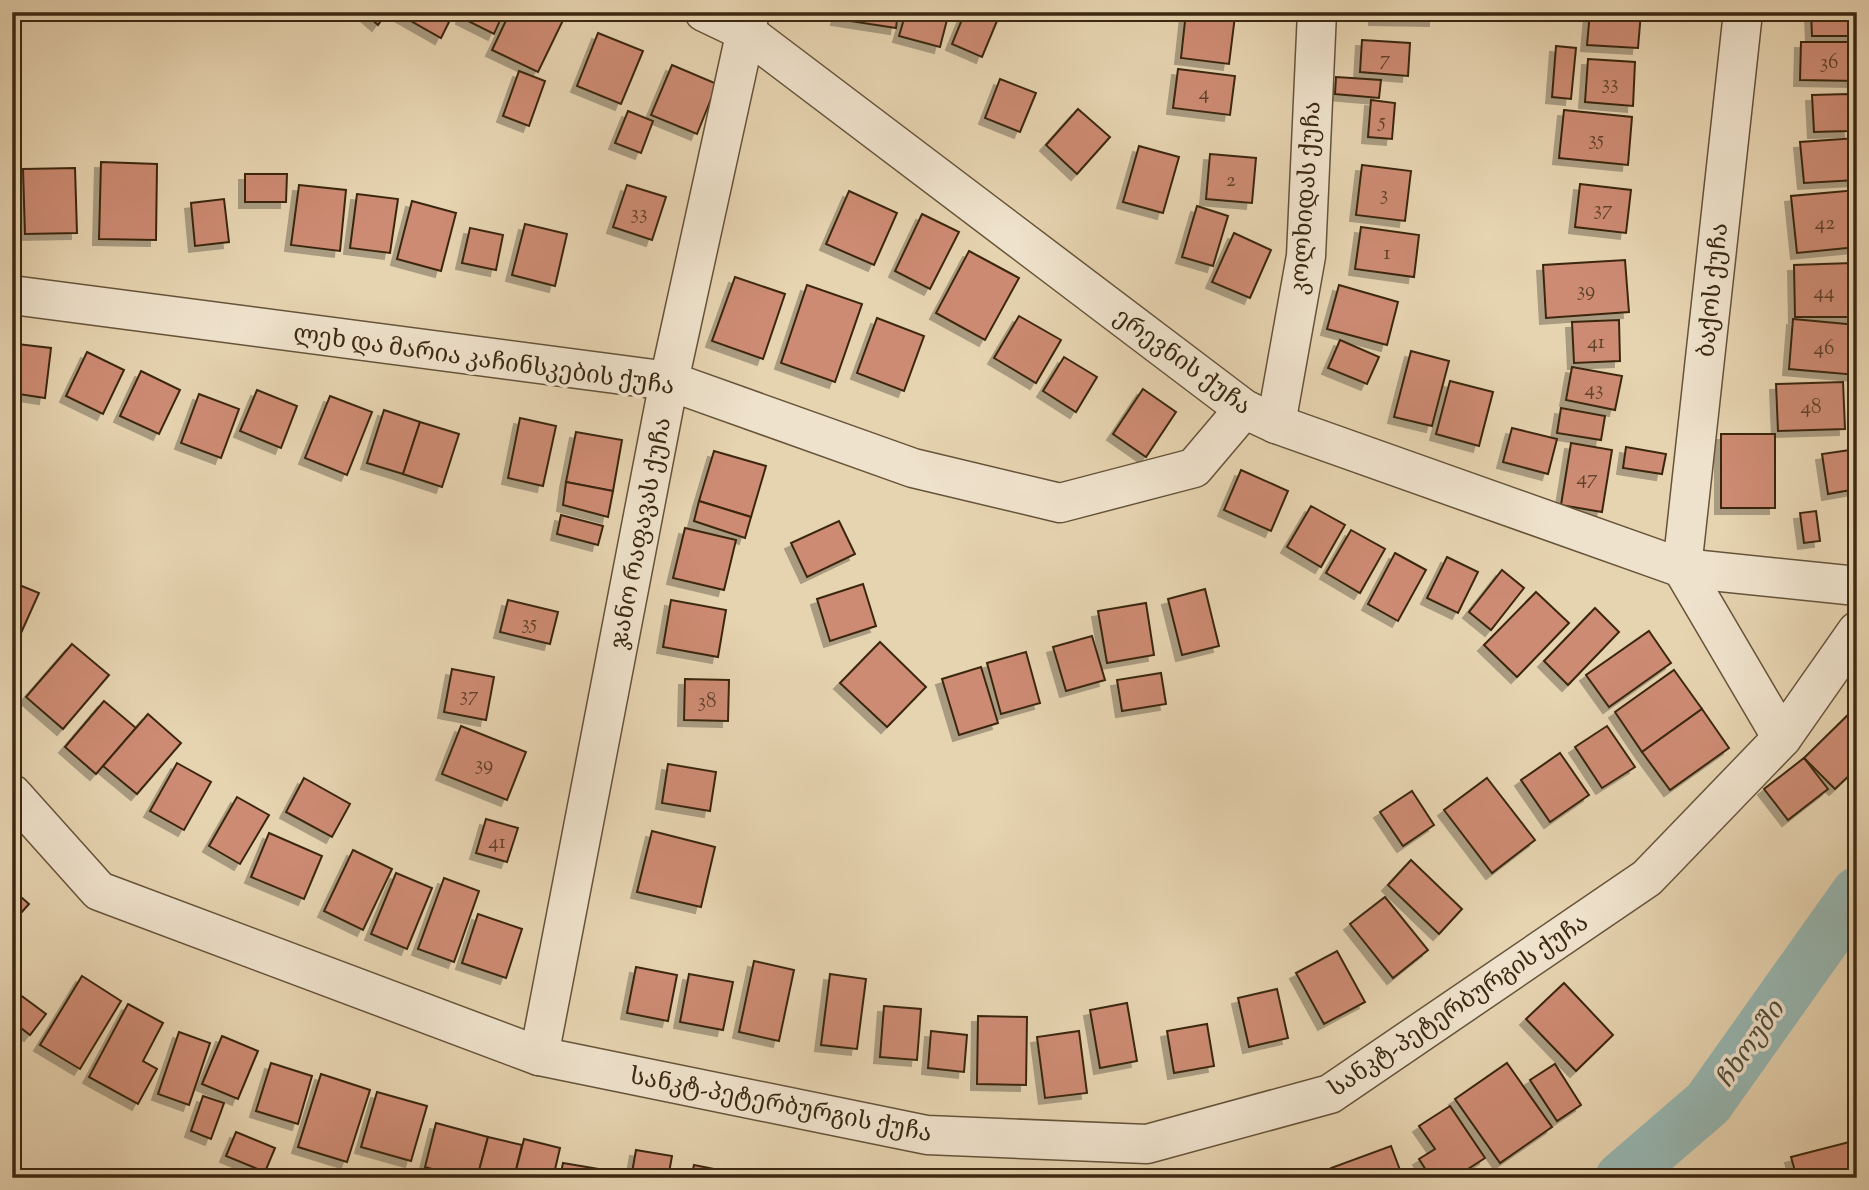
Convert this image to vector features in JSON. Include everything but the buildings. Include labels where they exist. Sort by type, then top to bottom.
[{"type":"street","name":"ერევნის ქუჩა","points":[[704,12],[748,22],[1260,417],[1682,568],[1857,586]]},
{"type":"street","name":"კოლხიდას ქუჩა","points":[[1260,417],[1306,256],[1317,12]]},
{"type":"street","name":"ბაქოს ქუჩა","points":[[1682,568],[1743,12]]},
{"type":"street","name":"ჯანო რაფავას ქუჩა","points":[[539,1056],[669,381],[748,22]]},
{"type":"street","name":"ლეხ და მარია კაჩინსკების ქუჩა","points":[[12,295],[669,381],[913,468],[1060,503],[1195,468],[1260,417]]},
{"type":"street","points":[[1682,568],[1782,738]]},
{"type":"street","name":"სანკტ-პეტერბურგის ქუჩა","points":[[12,794],[99,891],[539,1056],[927,1135],[1147,1144],[1330,1094],[1647,878],[1782,738],[1857,631]]},
{"type":"waterway","name":"ჩხოუში","points":[[1621,1178],[1708,1103],[1857,893]]}]
